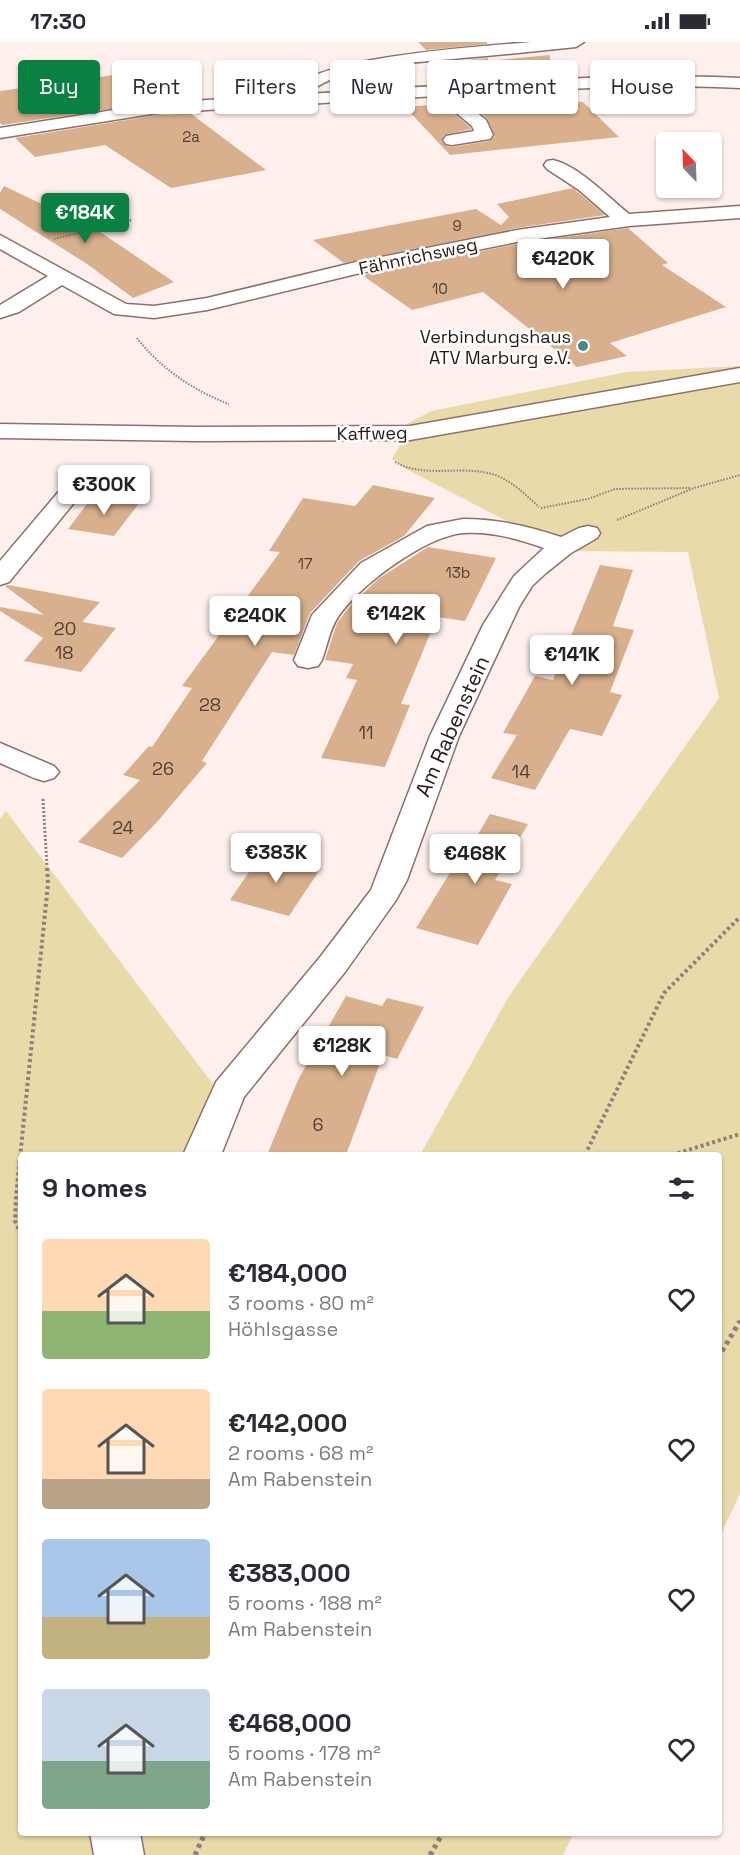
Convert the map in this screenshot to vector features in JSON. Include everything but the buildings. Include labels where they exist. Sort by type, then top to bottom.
[{"type":"street","points":[[422,58],[421,54],[441,42]]},
{"type":"street","points":[[318,79],[422,58],[576,42]]},
{"type":"street","points":[[578,84],[674,80],[740,83]]},
{"type":"street","points":[[318,99],[427,93]]},
{"type":"street","points":[[0,134],[106,115],[158,108],[214,105]]},
{"type":"street","points":[[452,140],[484,135],[480,124],[468,114]]},
{"type":"street","points":[[553,165],[585,186],[625,221]]},
{"type":"street","name":"Fähnrichsweg","points":[[128,311],[168,311],[207,304],[356,268],[517,236],[625,221],[740,212]]},
{"type":"street","points":[[7,245],[128,311]]},
{"type":"street","points":[[0,312],[12,308],[62,276]]},
{"type":"street","name":"Kaffweg","points":[[0,431],[396,434],[512,417],[740,375]]},
{"type":"street","points":[[0,577],[74,488]]},
{"type":"street","points":[[308,660],[325,615],[370,568],[436,531],[463,526],[490,526],[574,540]]},
{"type":"street","name":"Am Rabenstein","points":[[203,1152],[229,1090],[333,964],[385,893],[458,703],[506,608],[524,581],[574,540]]},
{"type":"street","points":[[0,752],[44,772]]},
{"type":"street","points":[[116,1836],[119,1855]]},
{"type":"path","points":[[7,245],[132,219]]},
{"type":"path","points":[[128,311],[139,341],[173,374],[215,400],[238,407]]},
{"type":"path","points":[[396,434],[399,445],[391,459],[407,469],[489,473],[517,487],[574,540],[694,488],[740,475]]},
{"type":"path","points":[[540,508],[588,499],[615,489],[694,488]]},
{"type":"path","points":[[21,1152],[48,884],[43,818],[44,772]]},
{"type":"path","points":[[586,1152],[664,993],[740,917]]},
{"type":"path","points":[[682,1152],[740,1134]]},
{"type":"path","points":[[18,1178],[15,1221],[18,1228]]},
{"type":"path","points":[[722,1351],[740,1321]]},
{"type":"path","points":[[195,1855],[204,1836]]},
{"type":"path","points":[[430,1855],[441,1836]]},
{"type":"shaded area","points":[[740,366],[740,1494],[722,1532],[722,1152],[422,1152],[509,996],[719,698],[688,552],[565,551],[406,469],[392,459],[400,445],[396,435],[407,430],[405,425],[431,411],[627,372]]},
{"type":"shaded area","points":[[6,811],[216,1088],[189,1152],[18,1152],[18,1836],[572,1836],[563,1855],[0,1855],[0,819]]},
{"type":"place","name":"Verbindungshaus ATV Marburg e.V.","points":[[583,346]]}]
